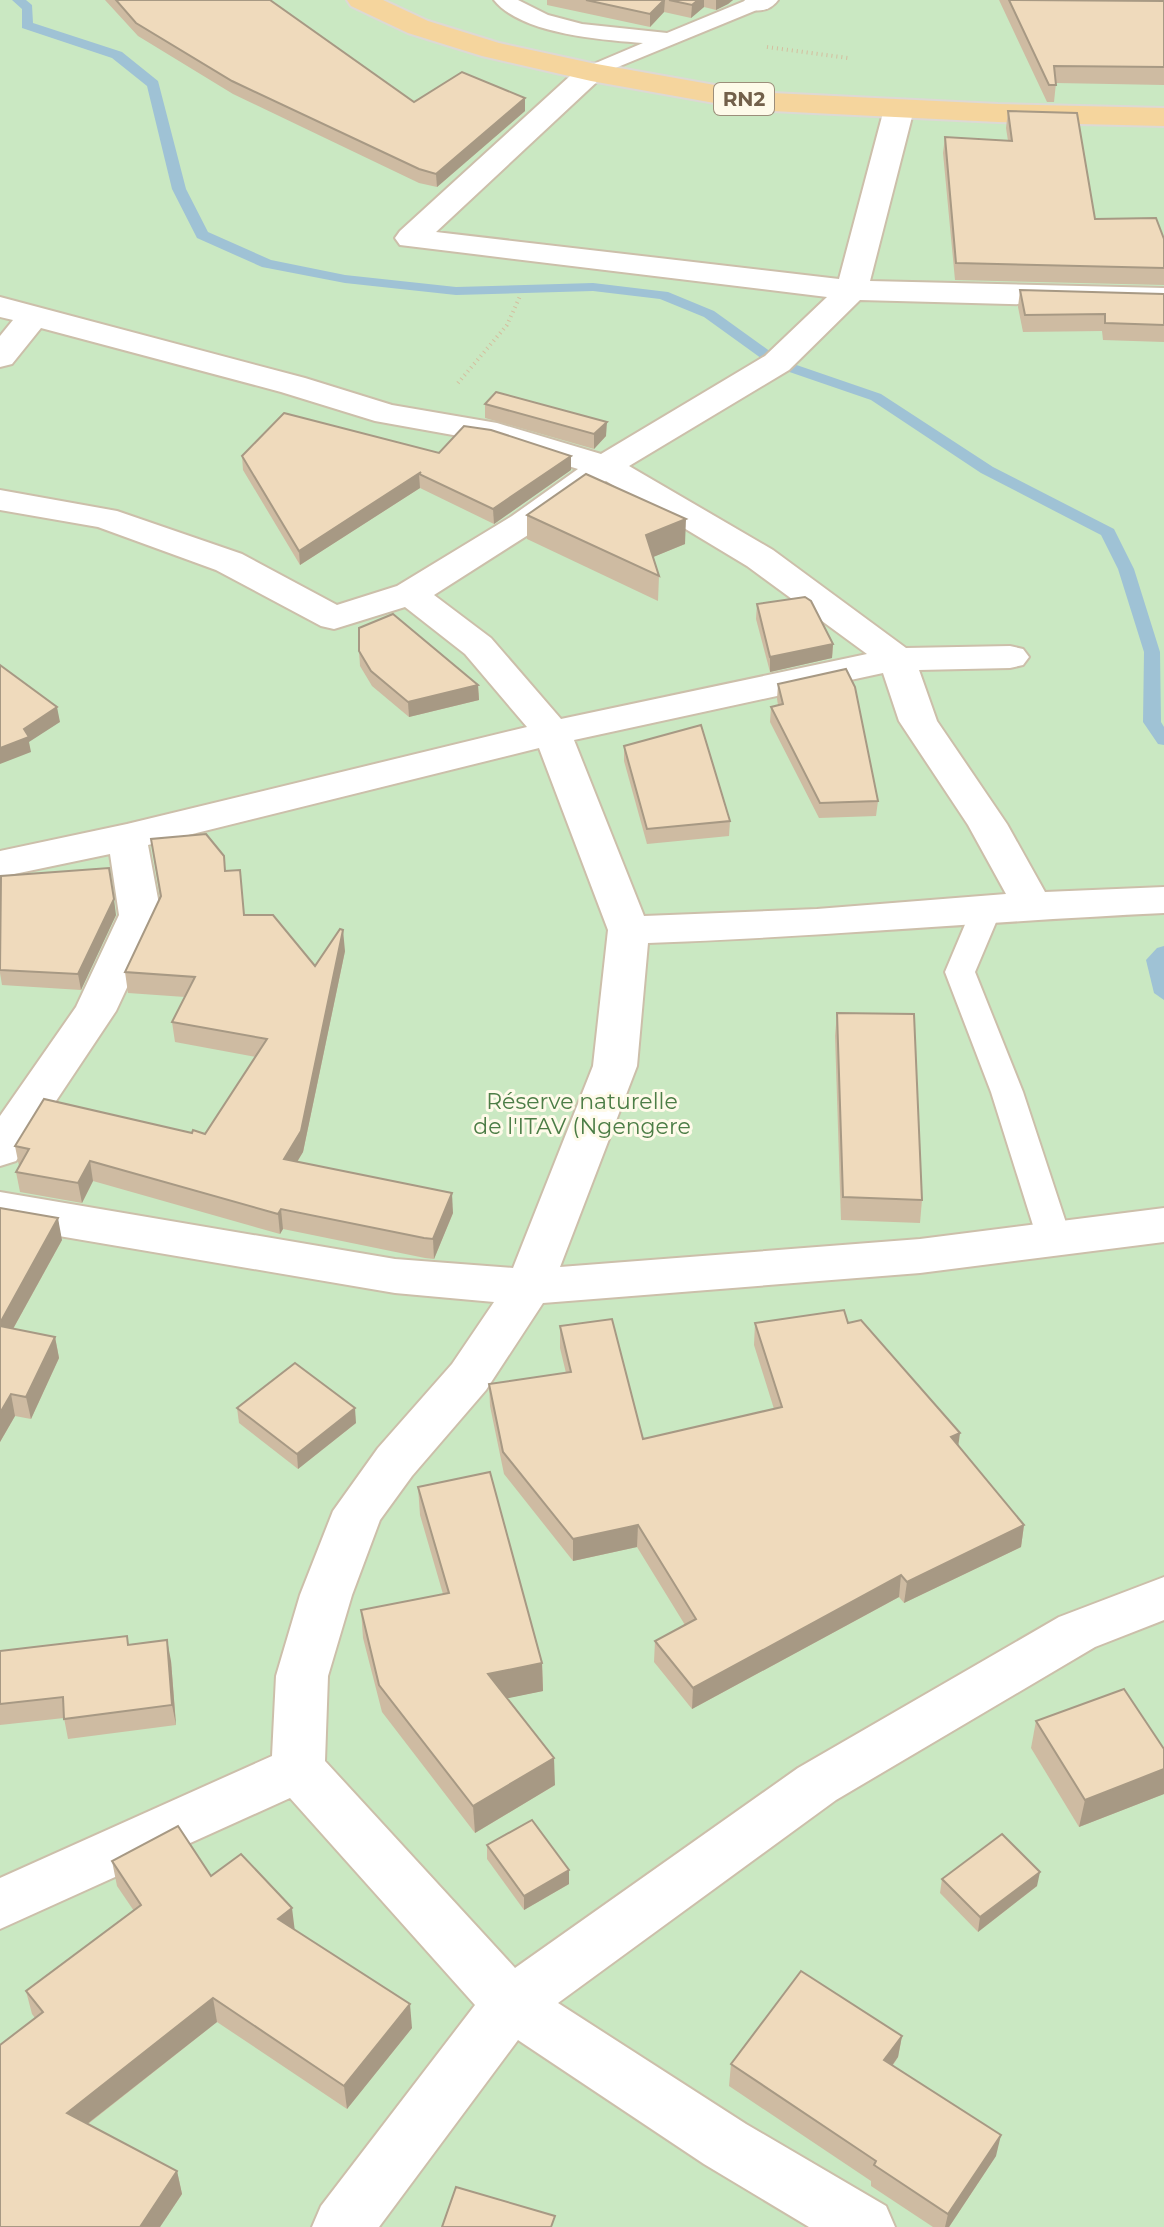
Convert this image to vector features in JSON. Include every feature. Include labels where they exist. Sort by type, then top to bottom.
[{"type":"highway","name":"RN2","points":[[364,1],[418,27],[492,50],[591,72],[754,101],[1164,117]]},
{"type":"street","points":[[591,72],[411,238],[852,290],[1164,298]]},
{"type":"street","points":[[0,500],[105,518],[229,562],[334,618],[410,594],[524,523],[605,466],[777,363],[852,290],[899,109]]},
{"type":"street","points":[[0,307],[293,385],[387,414],[497,433],[605,466],[760,558],[897,659],[918,721],[987,824],[1033,906]]},
{"type":"street","points":[[0,357],[33,317]]},
{"type":"street","points":[[410,594],[478,646],[552,733],[629,930],[615,1066],[529,1287],[469,1377],[395,1462],[358,1511],[326,1595],[302,1676],[298,1769],[511,2004],[725,2144],[865,2227]]},
{"type":"street","points":[[0,864],[127,837],[552,733],[897,659],[1010,657]]},
{"type":"street","points":[[0,1150],[95,1011],[140,915],[127,837]]},
{"type":"street","points":[[629,930],[817,923],[987,908],[1160,900]]},
{"type":"street","points":[[0,1209],[395,1276],[529,1287],[920,1256],[1164,1225]]},
{"type":"street","points":[[342,2227],[511,2004],[817,1784],[1077,1632],[1164,1598]]},
{"type":"street","points":[[0,1904],[298,1769]]},
{"type":"lane","points":[[504,0],[554,23],[598,33],[670,39]]},
{"type":"lane","points":[[591,72],[760,2]]},
{"type":"lane","points":[[987,908],[960,972],[1007,1092],[1054,1238]]},
{"type":"path","points":[[432,421],[466,371],[507,325],[523,289],[550,255]]},
{"type":"green space","name":"Réserve naturelle de l'ITAV (Ngengere","points":[[0,0],[1164,0],[1164,2227],[0,2227]]},
{"type":"building","points":[[116,0],[270,0],[414,102],[462,72],[525,98],[436,174],[419,169],[232,81],[136,23]]},
{"type":"building","points":[[586,0],[664,0],[650,14]]},
{"type":"building","points":[[669,0],[698,0],[692,5]]},
{"type":"building","points":[[1009,0],[1164,1],[1164,67],[1054,66],[1056,85],[1049,85]]},
{"type":"building","points":[[1008,111],[1077,113],[1095,219],[1156,218],[1164,239],[1164,268],[956,263],[945,137],[1012,141]]},
{"type":"building","points":[[1020,290],[1164,294],[1164,325],[1105,323],[1105,314],[1025,315]]},
{"type":"building","points":[[496,392],[607,422],[594,434],[485,404]]},
{"type":"building","points":[[284,413],[439,453],[464,426],[491,430],[571,456],[493,509],[419,474],[421,472],[299,551],[242,456]]},
{"type":"building","points":[[586,474],[686,519],[646,535],[659,576],[527,515]]},
{"type":"building","points":[[805,597],[811,601],[833,644],[770,657],[757,604]]},
{"type":"building","points":[[393,614],[478,685],[408,702],[371,671],[359,651],[359,628]]},
{"type":"building","points":[[0,665],[57,707],[24,729],[29,737],[0,748]]},
{"type":"building","points":[[846,669],[855,687],[878,801],[820,803],[771,707],[783,704],[778,684]]},
{"type":"building","points":[[701,725],[730,821],[647,829],[624,746]]},
{"type":"building","points":[[206,834],[224,856],[225,871],[240,870],[244,915],[273,915],[315,966],[340,929],[343,930],[301,1131],[284,1159],[452,1193],[433,1239],[281,1209],[278,1214],[90,1161],[78,1183],[16,1172],[29,1149],[15,1146],[44,1099],[205,1134],[267,1039],[172,1022],[195,977],[125,972],[161,896],[151,839]]},
{"type":"building","points":[[109,868],[114,899],[78,974],[0,970],[1,876]]},
{"type":"building","points":[[837,1013],[914,1014],[922,1200],[843,1197]]},
{"type":"building","points":[[0,1208],[58,1218],[0,1323]]},
{"type":"building","points":[[844,1310],[848,1323],[861,1320],[960,1433],[951,1437],[1024,1525],[907,1582],[901,1575],[693,1688],[655,1641],[696,1619],[638,1525],[573,1539],[503,1452],[489,1384],[571,1372],[560,1326],[612,1319],[643,1439],[782,1407],[755,1323]]},
{"type":"building","points":[[0,1326],[55,1337],[26,1397],[11,1394],[0,1413]]},
{"type":"building","points":[[295,1363],[355,1408],[297,1454],[237,1408]]},
{"type":"building","points":[[490,1472],[542,1663],[488,1674],[554,1758],[473,1806],[379,1685],[361,1610],[449,1593],[418,1487]]},
{"type":"building","points":[[127,1636],[128,1645],[167,1640],[172,1705],[64,1719],[63,1697],[0,1704],[0,1651]]},
{"type":"building","points":[[1124,1689],[1164,1749],[1164,1769],[1085,1800],[1036,1721]]},
{"type":"building","points":[[532,1820],[569,1870],[524,1896],[487,1845]]},
{"type":"building","points":[[178,1826],[211,1876],[241,1854],[292,1908],[278,1919],[410,2004],[344,2086],[213,1998],[67,2113],[177,2171],[140,2227],[0,2227],[0,2045],[43,2012],[26,1991],[141,1905],[112,1861]]},
{"type":"building","points":[[1002,1834],[1040,1872],[980,1917],[942,1879]]},
{"type":"building","points":[[801,1971],[902,2036],[884,2060],[1001,2135],[948,2214],[874,2165],[876,2161],[731,2064]]},
{"type":"building","points":[[456,2187],[555,2216],[551,2227],[442,2227]]},
{"type":"waterway","points":[[18,0],[28,8],[26,25],[117,55],[153,84],[179,189],[202,235],[267,264],[345,279],[456,291],[593,287],[663,295],[709,314],[777,363],[876,397],[987,470],[1108,532],[1126,569],[1152,652],[1152,722],[1164,740]]},
{"type":"waterway","points":[[1164,952],[1155,960],[1164,993]]}]
